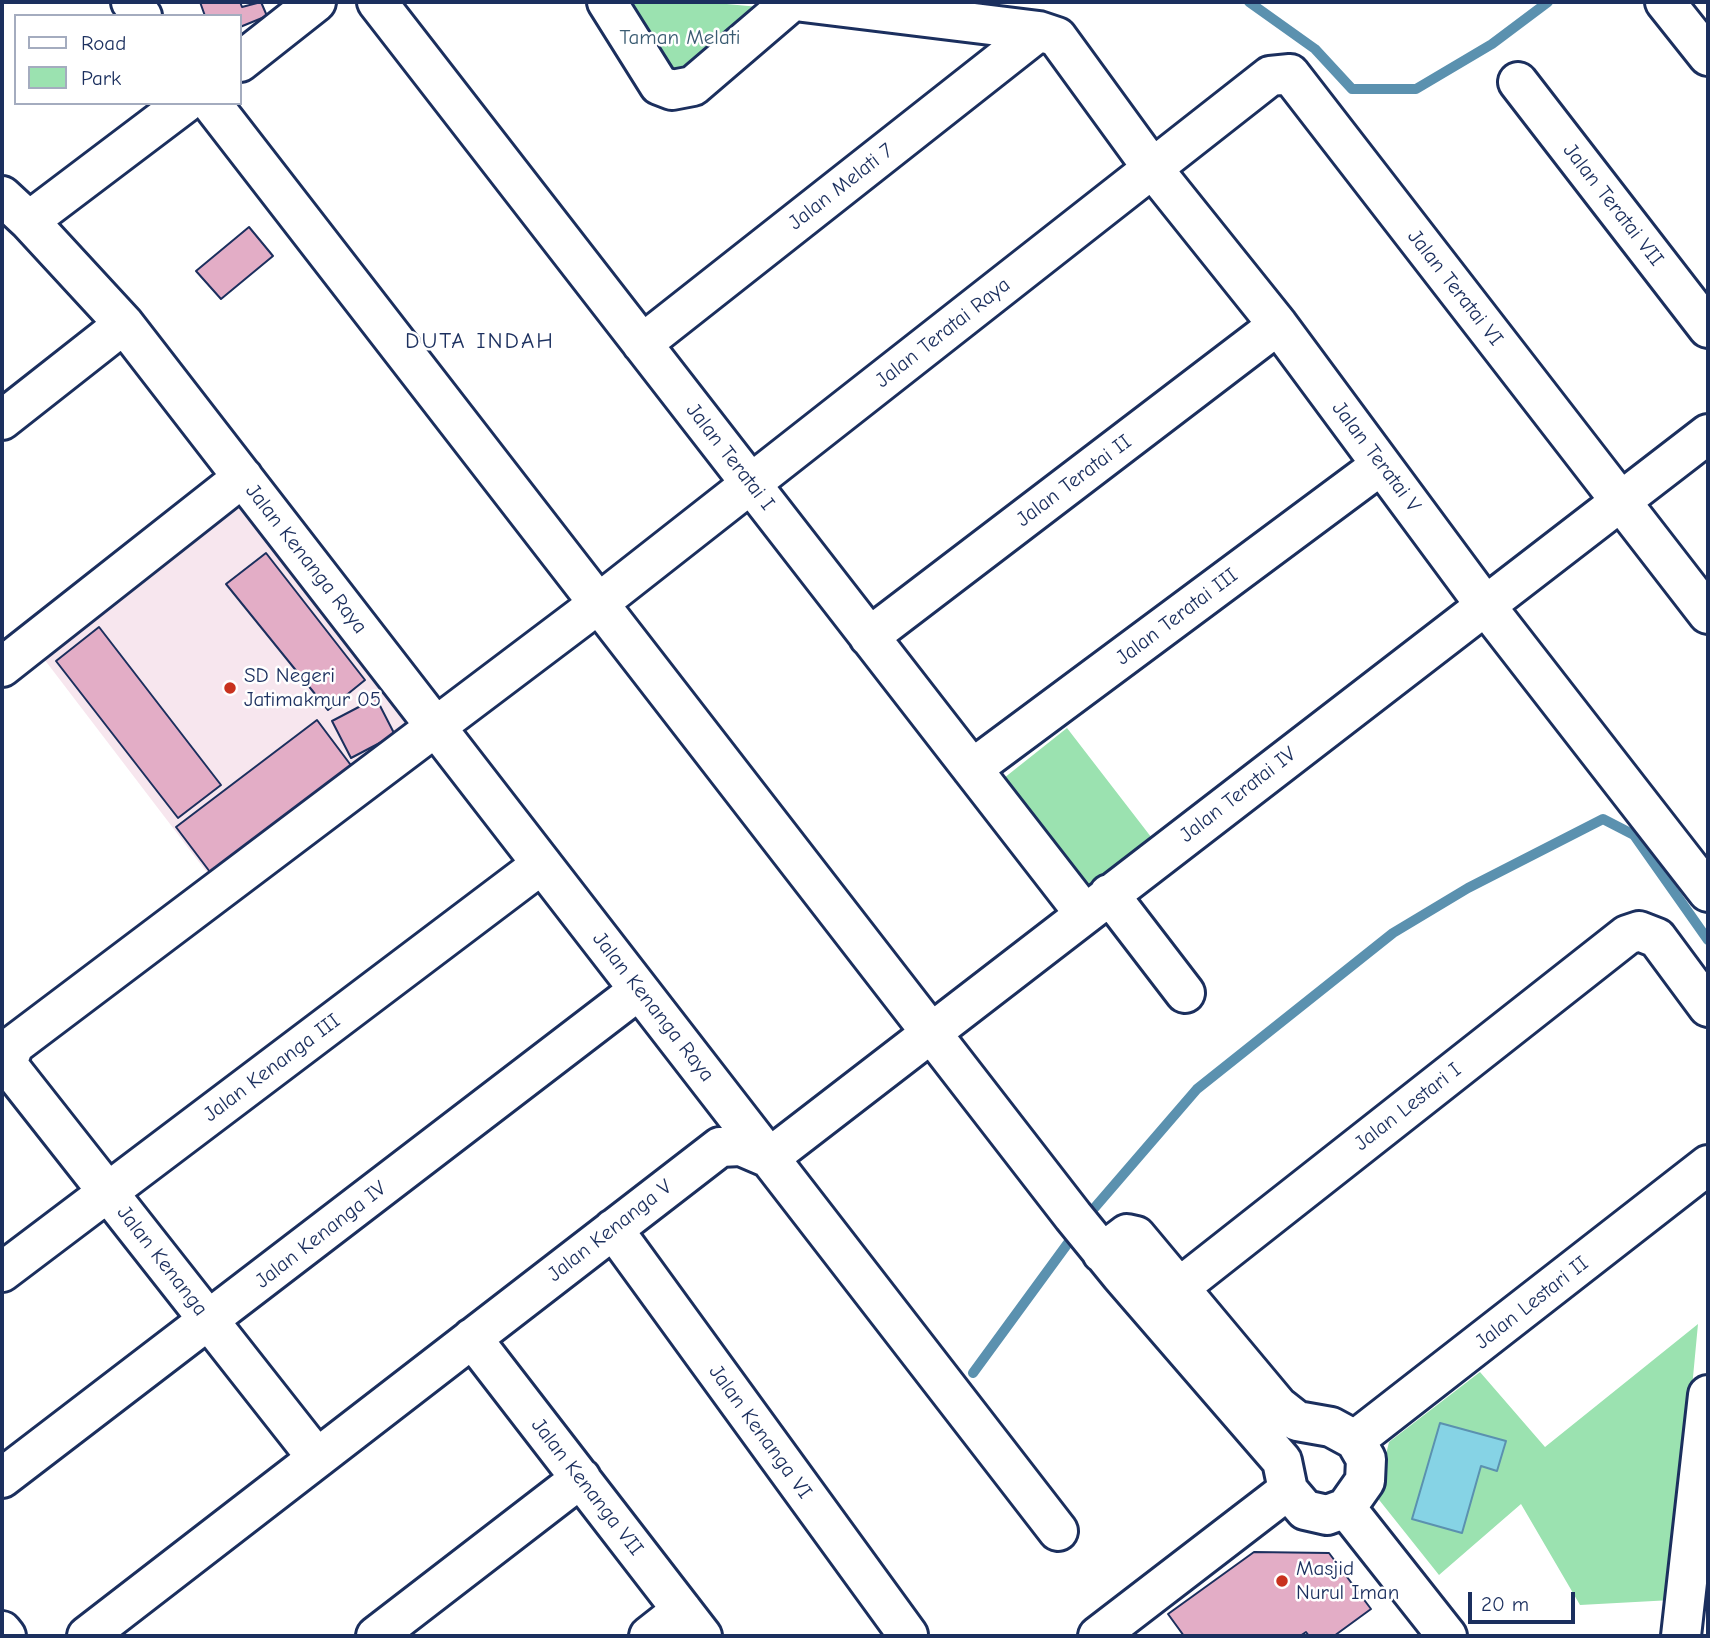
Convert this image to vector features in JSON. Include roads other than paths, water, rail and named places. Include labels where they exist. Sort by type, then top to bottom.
[{"type":"street","points":[[242,60],[316,2]]},
{"type":"street","name":"Jalan Teratai I","points":[[377,2],[972,769],[1096,903],[1185,993]]},
{"type":"street","points":[[607,2],[659,85],[672,90],[694,86],[791,2]]},
{"type":"street","points":[[803,2],[1039,31]]},
{"type":"street","points":[[1665,2],[1708,56]]},
{"type":"street","name":"Jalan Melati 7","points":[[642,344],[1039,31]]},
{"type":"street","name":"Jalan Teratai V","points":[[1039,31],[1057,37],[1153,170],[1278,325],[1485,605],[1708,892]]},
{"type":"street","name":"Jalan Teratai Raya","points":[[7,1064],[14,1045],[599,602],[1270,76],[1290,74]]},
{"type":"street","name":"Jalan Teratai VI","points":[[1290,74],[1708,614]]},
{"type":"street","name":"Jalan Teratai VII","points":[[1518,82],[1708,328]]},
{"type":"street","points":[[30,221],[182,105]]},
{"type":"street","points":[[213,105],[1089,1236],[1136,1236],[1165,1298],[1250,1427],[1261,1452],[1262,1471],[1249,1518]]},
{"type":"street","name":"Jalan Kenanga Raya","points":[[2,196],[30,221],[124,324],[769,1158]]},
{"type":"street","points":[[2,420],[124,324]]},
{"type":"street","name":"Jalan Teratai II","points":[[869,637],[1278,325]]},
{"type":"street","name":"Jalan Teratai IV","points":[[769,1158],[1708,433]]},
{"type":"street","name":"Jalan Teratai III","points":[[972,769],[1381,465]]},
{"type":"street","points":[[2,667],[243,477]]},
{"type":"street","name":"Jalan Kenanga III","points":[[2,1272],[542,864]]},
{"type":"street","name":"Jalan Lestari I","points":[[1165,1298],[1627,935],[1639,931],[1657,938],[1708,1007]]},
{"type":"street","name":"Jalan Kenanga IV","points":[[2,1478],[639,990]]},
{"type":"street","name":"Jalan Kenanga","points":[[7,1064],[317,1458]]},
{"type":"street","name":"Jalan Kenanga V","points":[[87,1636],[720,1147],[741,1146],[769,1158]]},
{"type":"street","points":[[769,1158],[1058,1531]]},
{"type":"street","name":"Jalan Lestari II","points":[[1355,1440],[1708,1165]]},
{"type":"street","name":"Jalan Kenanga VI","points":[[613,1229],[908,1634]]},
{"type":"street","points":[[1165,1298],[1297,1421],[1331,1427],[1355,1440],[1366,1459],[1365,1482],[1346,1508],[1327,1515],[1305,1510],[1288,1490],[1282,1461],[1250,1427]]},
{"type":"street","name":"Jalan Kenanga VII","points":[[472,1338],[692,1623]]},
{"type":"street","points":[[1681,1636],[1700,1550],[1708,1408]]},
{"type":"street","points":[[376,1636],[581,1478]]},
{"type":"street","points":[[1122,1629],[1249,1518],[1288,1490]]},
{"type":"street","points":[[1346,1508],[1447,1636]]},
{"type":"street","points":[[649,1636],[692,1623]]},
{"type":"street","points":[[2,1631],[5,1636]]},
{"type":"water","points":[[1440,1423],[1506,1441],[1497,1471],[1481,1466],[1462,1533],[1412,1519]]},
{"type":"waterway","points":[[1249,2],[1315,49],[1352,89],[1416,89],[1492,44],[1548,2]]},
{"type":"waterway","points":[[973,1373],[1090,1213],[1197,1089],[1393,933],[1468,888],[1603,819],[1634,835],[1708,940]]},
{"type":"place","name":"SD Negeri Jatimakmur 05","points":[[230,688]]},
{"type":"place","name":"Masjid Nurul Iman","points":[[1282,1581]]},
{"type":"district","name":"DUTA INDAH","points":[[480,341]]},
{"type":"park label","name":"Taman Melati","points":[[680,38]]}]
